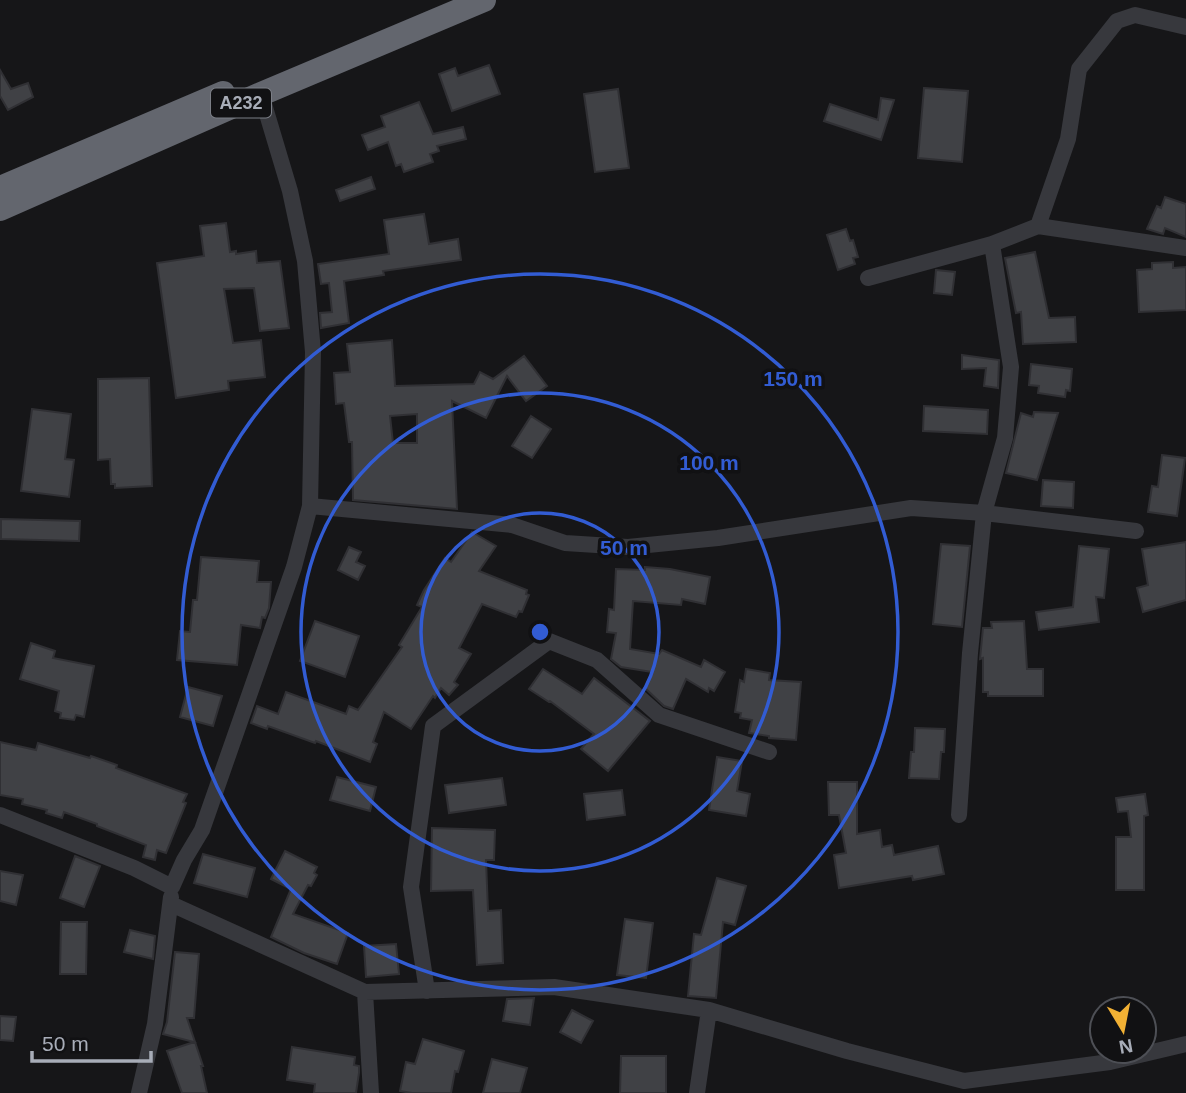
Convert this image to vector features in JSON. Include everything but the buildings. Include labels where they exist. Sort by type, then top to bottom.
[{"type":"highway","name":"A232","points":[[0,188],[440,0]]},
{"type":"highway","name":"A232","points":[[0,209],[261,94],[484,0]]},
{"type":"street","points":[[1038,226],[1068,139],[1079,69],[1117,20],[1132,8],[1186,26]]},
{"type":"street","points":[[139,1093],[155,1024],[172,887],[202,830],[294,567],[310,506],[313,352],[305,261],[289,191],[261,94]]},
{"type":"street","points":[[868,278],[992,244],[1038,226],[1186,248]]},
{"type":"street","points":[[959,815],[970,653],[984,513],[1005,438],[1012,367],[992,244]]},
{"type":"street","points":[[310,506],[512,525],[565,543],[628,547],[718,538],[911,508],[984,513],[1136,531]]},
{"type":"street","points":[[427,990],[411,887],[433,726],[550,641],[597,660],[659,715],[769,752]]},
{"type":"street","points":[[0,815],[134,868],[172,887]]},
{"type":"street","points":[[171,904],[365,992],[554,987],[709,1010],[847,1051],[964,1081],[1110,1062],[1186,1044]]},
{"type":"street","points":[[365,992],[371,1093]]},
{"type":"street","points":[[697,1093],[709,1010]]}]
